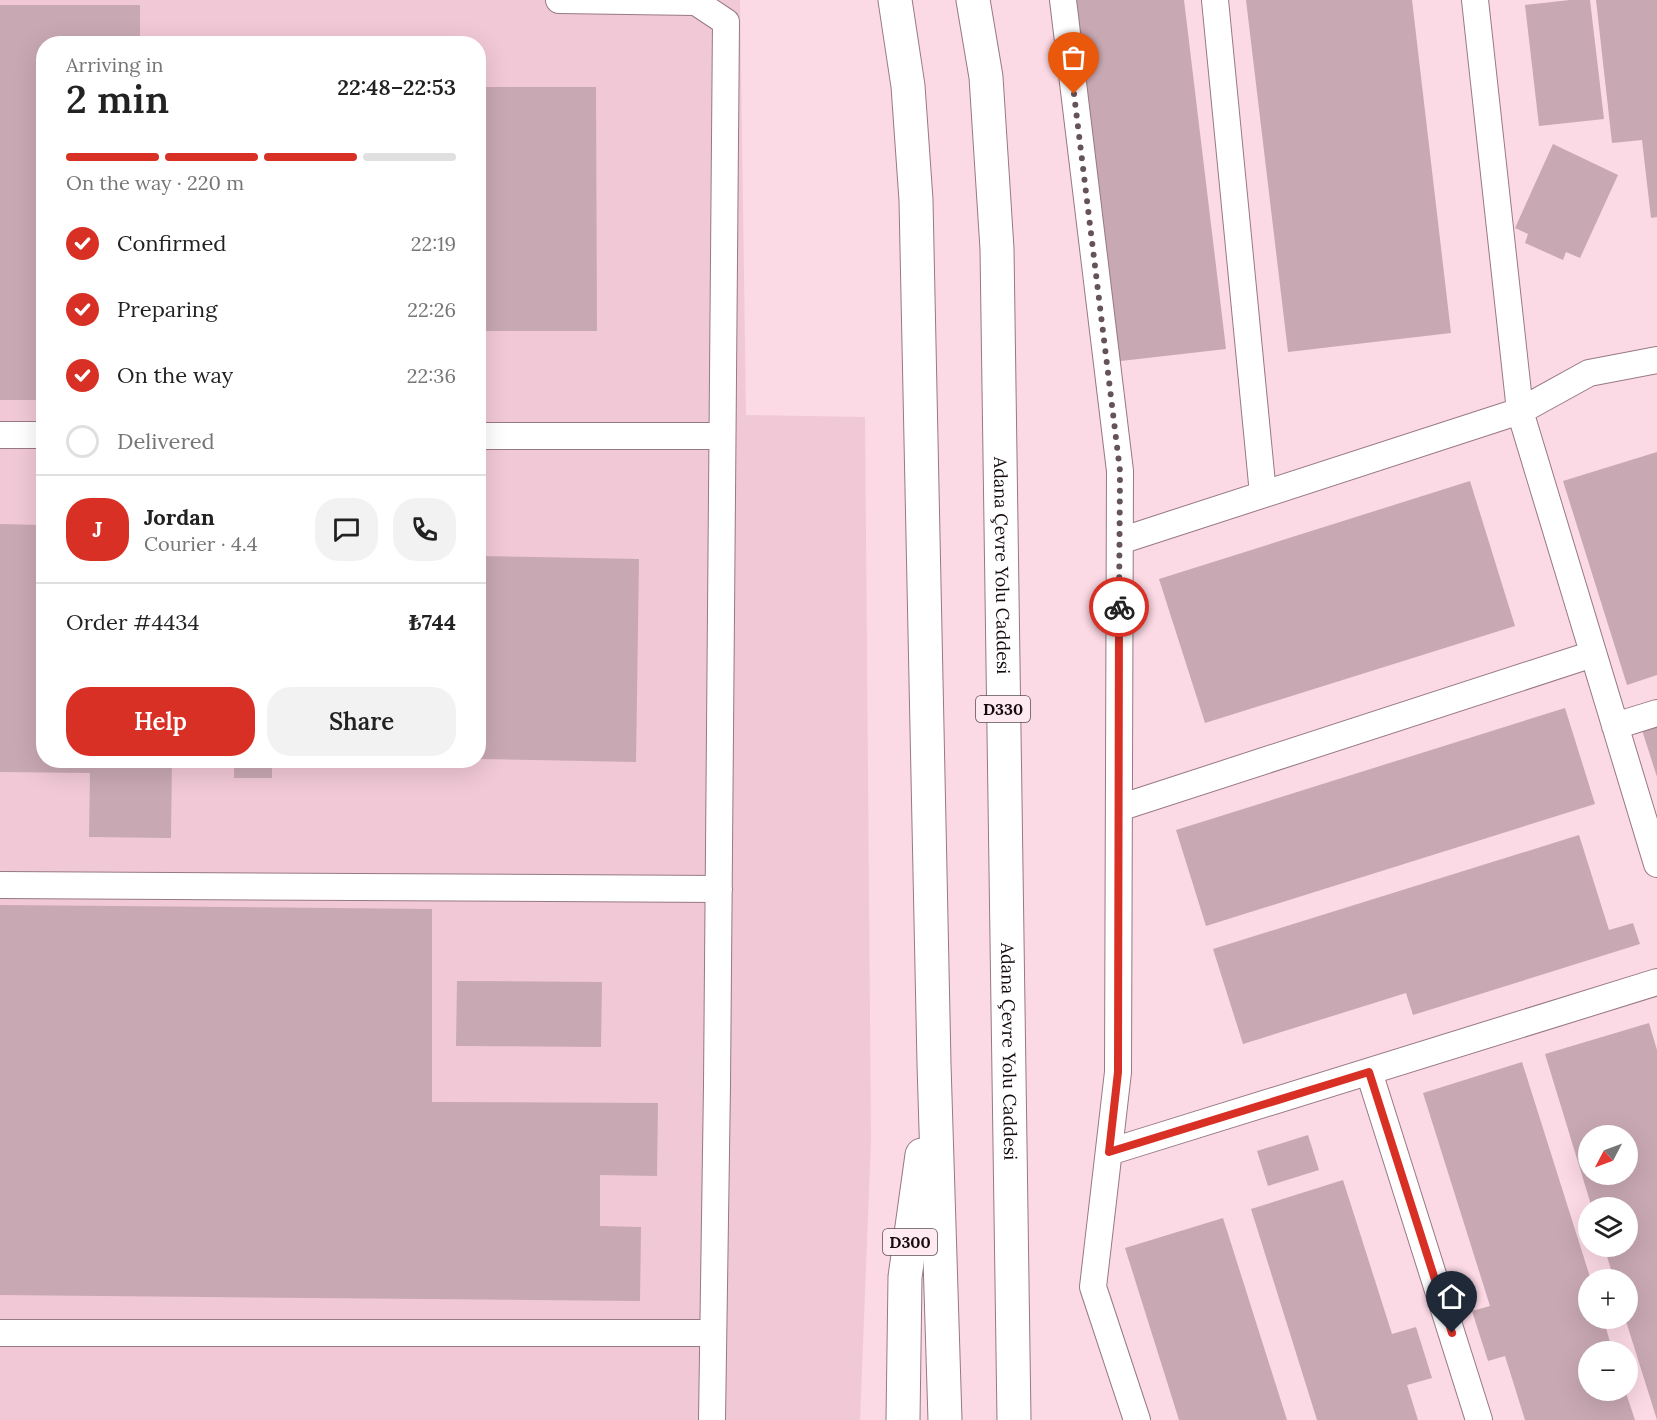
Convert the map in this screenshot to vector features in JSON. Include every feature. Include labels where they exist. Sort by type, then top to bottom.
[{"type":"highway","points":[[895,0],[908,86],[916,200],[934,1065],[945,1420]]},
{"type":"highway","name":"Adana Çevre Yolu Caddesi","points":[[973,0],[986,77],[997,249],[1014,1420]]},
{"type":"highway","name":"D300","points":[[903,1420],[905,1277],[934,1065]]},
{"type":"street","points":[[559,0],[696,2],[726,22],[712,1420]]},
{"type":"street","points":[[1063,0],[1120,471],[1118,1072],[1093,1287],[1137,1420]]},
{"type":"street","points":[[1215,0],[1263,494]]},
{"type":"street","points":[[1475,0],[1520,411],[1657,864]]},
{"type":"street","points":[[1120,541],[1520,411],[1589,373],[1657,360]]},
{"type":"street","points":[[0,435],[36,435]]},
{"type":"street","points":[[486,436],[722,436]]},
{"type":"street","points":[[1119,808],[1593,654]]},
{"type":"street","points":[[1615,726],[1657,713]]},
{"type":"street","points":[[0,885],[719,889]]},
{"type":"street","points":[[1109,1152],[1657,982]]},
{"type":"street","points":[[1369,1072],[1479,1420]]},
{"type":"street","points":[[0,1333],[713,1333]]},
{"type":"shaded area","points":[[0,0],[740,0],[746,415],[865,417],[871,1139],[860,1420],[0,1420]]},
{"type":"building","points":[[1069,0],[1184,0],[1226,349],[1112,362]]},
{"type":"building","points":[[1246,0],[1412,0],[1451,333],[1288,352]]},
{"type":"building","points":[[1590,0],[1604,119],[1539,126],[1525,5]]},
{"type":"building","points":[[1596,0],[1657,0],[1657,217],[1651,218],[1642,140],[1612,143]]},
{"type":"building","points":[[0,5],[140,5],[140,36],[36,36],[36,400],[0,400]]},
{"type":"building","points":[[486,87],[596,87],[597,331],[486,331]]},
{"type":"building","points":[[1553,144],[1618,175],[1580,258],[1566,252],[1563,260],[1525,243],[1528,234],[1515,228]]},
{"type":"building","points":[[1657,452],[1657,675],[1627,685],[1563,481]]},
{"type":"building","points":[[1470,481],[1515,626],[1205,723],[1159,579]]},
{"type":"building","points":[[0,524],[36,525],[36,768],[172,768],[171,838],[89,837],[90,773],[0,772]]},
{"type":"building","points":[[486,556],[639,559],[636,762],[486,759]]},
{"type":"building","points":[[1565,708],[1595,804],[1206,926],[1176,830]]},
{"type":"building","points":[[1657,725],[1657,777],[1642,730]]},
{"type":"building","points":[[234,768],[272,768],[272,778],[234,778]]},
{"type":"building","points":[[1579,835],[1609,930],[1633,923],[1640,944],[1413,1015],[1406,993],[1243,1044],[1213,949]]},
{"type":"building","points":[[0,905],[432,909],[432,1102],[658,1103],[657,1176],[600,1175],[600,1226],[641,1227],[640,1301],[0,1295]]},
{"type":"building","points":[[457,981],[602,982],[601,1047],[456,1046]]},
{"type":"building","points":[[1649,1023],[1657,1050],[1657,1420],[1638,1359],[1638,1341],[1632,1341],[1628,1329],[1638,1329],[1638,1269],[1611,1269],[1607,1257],[1638,1257],[1638,1197],[1589,1197],[1585,1185],[1638,1185],[1638,1125],[1578,1125],[1578,1162],[1545,1054]]},
{"type":"building","points":[[1522,1062],[1578,1239],[1578,1257],[1584,1257],[1588,1269],[1578,1269],[1578,1329],[1606,1329],[1610,1341],[1578,1341],[1578,1401],[1629,1401],[1635,1420],[1525,1420],[1505,1356],[1488,1361],[1472,1311],[1490,1306],[1423,1093]]},
{"type":"building","points":[[1308,1135],[1319,1170],[1268,1186],[1257,1151]]},
{"type":"building","points":[[1343,1180],[1392,1334],[1416,1327],[1432,1378],[1407,1385],[1418,1420],[1317,1420],[1251,1209]]},
{"type":"building","points":[[1223,1218],[1287,1420],[1179,1420],[1125,1248]]},
{"type":"way so far","points":[[1074,94],[1120,471],[1119,607]]},
{"type":"route","points":[[1119,607],[1118,1072],[1109,1152],[1369,1072],[1452,1333]]}]
